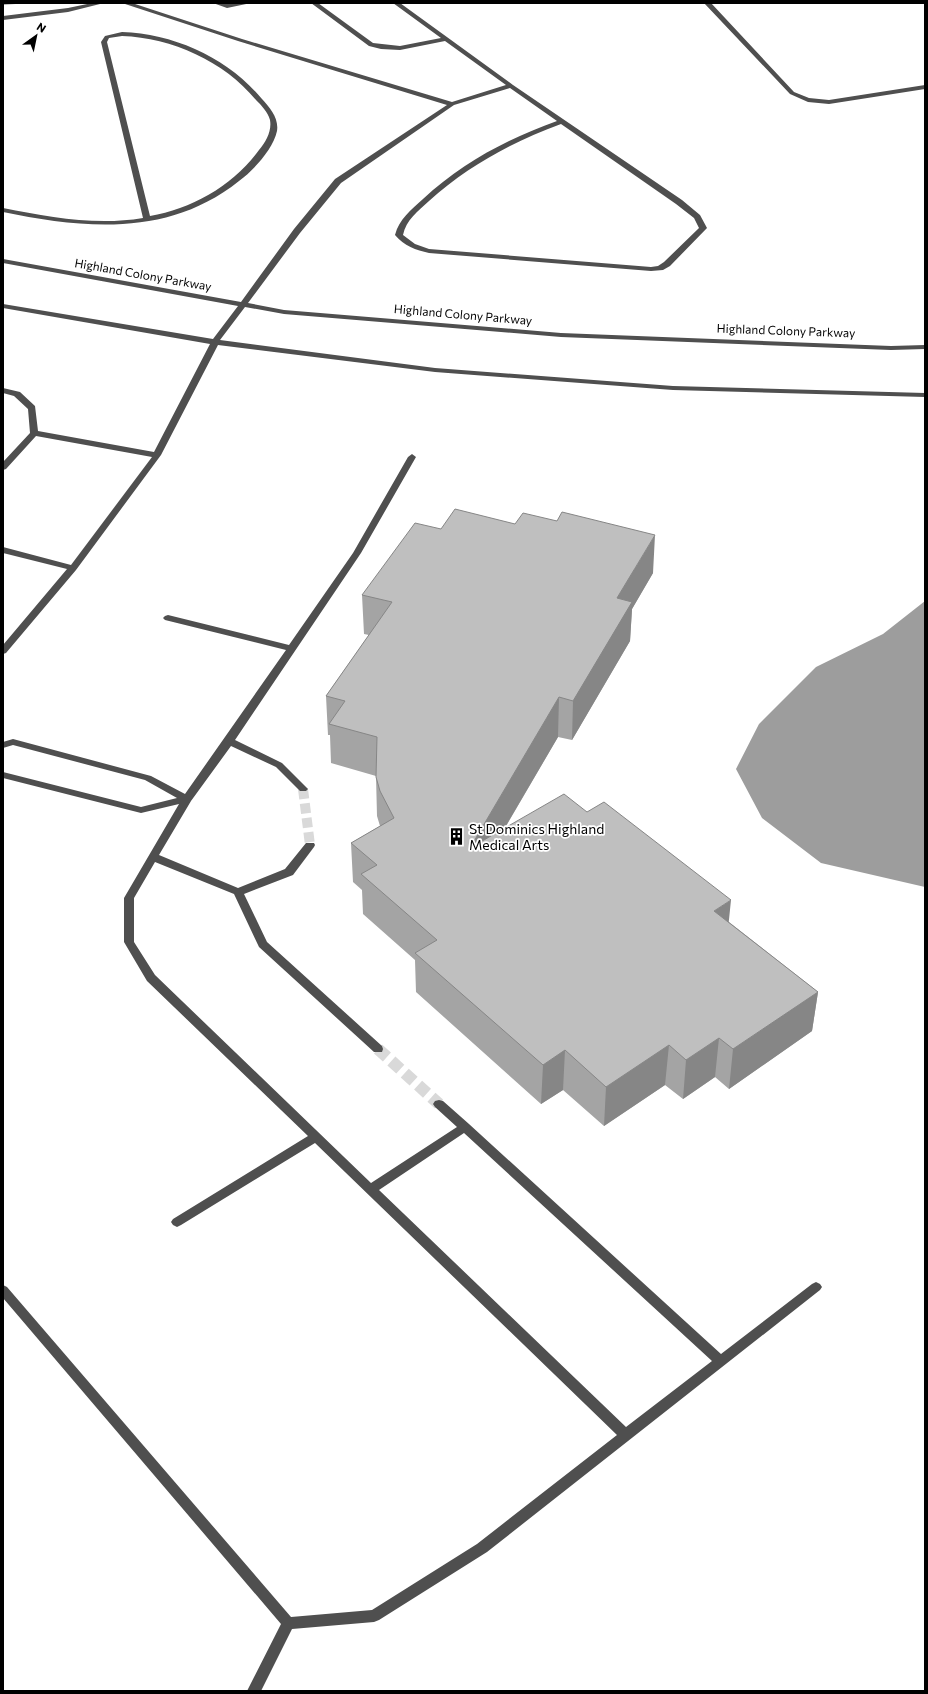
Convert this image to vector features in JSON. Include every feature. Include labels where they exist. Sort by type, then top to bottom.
[{"type":"street","points":[[3,18],[68,10],[101,3]]},
{"type":"street","points":[[126,3],[240,40],[452,104]]},
{"type":"street","points":[[216,3],[227,6],[248,3]]},
{"type":"street","points":[[314,3],[371,45],[403,48],[446,38]]},
{"type":"street","points":[[396,3],[511,86],[562,121],[679,202],[702,223],[703,228],[667,264],[660,268],[640,269],[430,251],[415,247],[405,242],[399,235],[400,229],[407,218],[437,190],[469,165],[491,151],[515,139],[562,121]]},
{"type":"street","points":[[708,3],[792,93],[808,100],[829,102],[925,87]]},
{"type":"street","points":[[3,210],[49,220],[84,224],[147,220],[172,214],[194,205],[232,183],[252,167],[267,145],[272,132],[273,120],[264,105],[243,80],[226,67],[205,56],[158,39],[132,35],[114,34],[107,37],[104,42],[147,220]]},
{"type":"street","points":[[3,651],[73,568],[157,455],[215,342],[297,232],[338,181],[452,104],[511,86]]},
{"type":"street","name":"Highland Colony Parkway","points":[[3,261],[243,306],[284,312],[561,335],[891,348],[925,347]]},
{"type":"street","points":[[3,306],[215,342],[435,370],[673,388],[925,395]]},
{"type":"street","points":[[3,390],[17,394],[32,408],[34,433],[3,467]]},
{"type":"street","points":[[34,433],[157,455]]},
{"type":"street","points":[[412,458],[357,553],[229,741],[187,799],[129,898],[129,942],[151,978],[626,1436]]},
{"type":"street","points":[[3,550],[73,568]]},
{"type":"street","points":[[168,618],[292,649]]},
{"type":"street","points":[[229,741],[279,765],[303,789]]},
{"type":"street","points":[[3,745],[13,742],[148,778],[187,799]]},
{"type":"street","points":[[3,775],[141,810],[187,799]]},
{"type":"street","points":[[238,892],[289,872],[310,845]]},
{"type":"street","points":[[154,857],[238,892],[263,944],[378,1048]]},
{"type":"street","points":[[439,1104],[721,1361]]},
{"type":"street","points":[[371,1189],[465,1127]]},
{"type":"street","points":[[177,1222],[316,1137]]},
{"type":"street","points":[[288,1623],[374,1616],[482,1548],[816,1287]]},
{"type":"street","points":[[3,1290],[288,1623]]},
{"type":"street","points":[[254,1691],[288,1623]]},
{"type":"shaded area","points":[[925,601],[925,887],[821,863],[762,818],[736,769],[759,724],[816,667],[883,634]]},
{"type":"building","name":"St Dominics Highland Medical Arts","points":[[455,509],[515,524],[523,513],[557,521],[562,512],[655,535],[617,598],[632,602],[573,701],[559,697],[470,848],[564,794],[587,812],[604,802],[731,900],[714,911],[818,992],[733,1049],[719,1038],[686,1060],[669,1045],[606,1087],[565,1050],[543,1065],[415,953],[437,940],[361,874],[377,865],[351,843],[394,818],[380,791],[376,777],[377,737],[329,724],[345,701],[326,696],[392,602],[362,595],[415,523],[441,529]]},
{"type":"tunnel","points":[[303,789],[310,845]]},
{"type":"tunnel","points":[[378,1049],[439,1104]]},
{"type":"place","name":"St Dominics Highland Medical Arts","points":[[456,837]]}]
